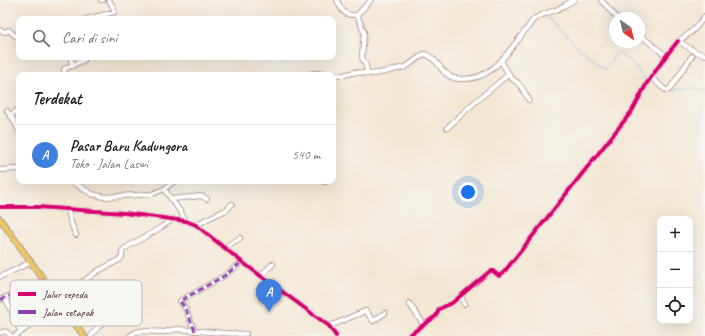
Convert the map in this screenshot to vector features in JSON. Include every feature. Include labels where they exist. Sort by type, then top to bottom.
[{"type":"main road","points":[[0,219],[44,280]]},
{"type":"main road","points":[[77,326],[84,336]]},
{"type":"street","points":[[99,16],[114,12],[109,0]]},
{"type":"street","points":[[337,0],[346,14],[350,15],[357,15],[371,0]]},
{"type":"street","points":[[336,75],[355,72],[367,74],[380,73],[406,67],[424,54],[429,56],[453,78],[469,79],[479,76],[488,73],[501,61],[534,20],[574,0]]},
{"type":"street","points":[[601,0],[612,12]]},
{"type":"street","points":[[357,15],[364,32],[362,60],[366,66],[367,74]]},
{"type":"street","points":[[408,336],[436,316],[439,309],[450,304],[461,296],[490,271],[493,271],[499,276],[504,272],[632,111],[650,79],[666,56],[678,41],[695,30],[705,16]]},
{"type":"street","points":[[0,30],[5,32],[9,30],[14,36],[16,35]]},
{"type":"street","points":[[645,39],[666,56]]},
{"type":"street","points":[[678,41],[705,56]]},
{"type":"street","points":[[650,79],[666,90],[669,90],[692,56]]},
{"type":"street","points":[[71,60],[72,66]]},
{"type":"street","points":[[65,72],[64,70],[84,60]]},
{"type":"street","points":[[501,61],[512,80],[518,83],[529,100]]},
{"type":"street","points":[[447,128],[509,74]]},
{"type":"street","points":[[7,111],[16,123]]},
{"type":"street","points":[[10,116],[16,111]]},
{"type":"street","points":[[0,170],[16,169]]},
{"type":"street","points":[[76,184],[92,194],[105,197],[152,194],[171,184]]},
{"type":"street","points":[[164,189],[186,221]]},
{"type":"street","points":[[172,199],[202,196],[207,199]]},
{"type":"street","points":[[196,225],[226,210],[232,204]]},
{"type":"street","points":[[0,206],[124,213],[186,221],[196,225],[242,262],[329,326],[336,336]]},
{"type":"street","points":[[68,209],[70,222],[76,235]]},
{"type":"street","points":[[85,280],[98,271],[119,260],[122,257],[122,251],[124,249],[160,228],[172,219]]},
{"type":"street","points":[[225,248],[240,238]]},
{"type":"street","points":[[0,277],[31,262]]},
{"type":"street","points":[[195,331],[185,308],[180,301],[224,276],[242,262]]},
{"type":"street","points":[[261,275],[273,264]]},
{"type":"street","points":[[0,300],[10,295]]},
{"type":"street","points":[[461,296],[464,304]]},
{"type":"street","points":[[5,297],[10,308]]},
{"type":"street","points":[[409,303],[424,325]]},
{"type":"street","points":[[329,326],[365,311],[373,321],[385,313]]},
{"type":"street","points":[[18,326],[21,332]]},
{"type":"street","points":[[14,336],[30,326]]},
{"type":"street","points":[[91,336],[99,326]]},
{"type":"street","points":[[130,336],[140,331],[166,332],[176,329],[246,334]]},
{"type":"street","points":[[0,333],[7,331],[11,336]]},
{"type":"waterway","points":[[545,15],[577,46],[606,70],[617,52],[629,60],[644,78],[647,79]]},
{"type":"waterway","points":[[672,90],[694,88],[705,92]]},
{"type":"marked path","points":[[195,331],[185,308],[180,301],[224,276],[242,262]]},
{"type":"marked path","points":[[0,300],[10,295]]},
{"type":"cycle path","points":[[408,336],[436,316],[439,309],[452,303],[490,271],[493,271],[499,276],[504,272],[632,111],[647,83],[678,41]]},
{"type":"cycle path","points":[[0,207],[37,207],[124,213],[186,221],[196,225],[242,262],[329,326],[336,336]]},
{"type":"place","name":"Pasar Baru Kadungora","points":[[269,312]]}]
